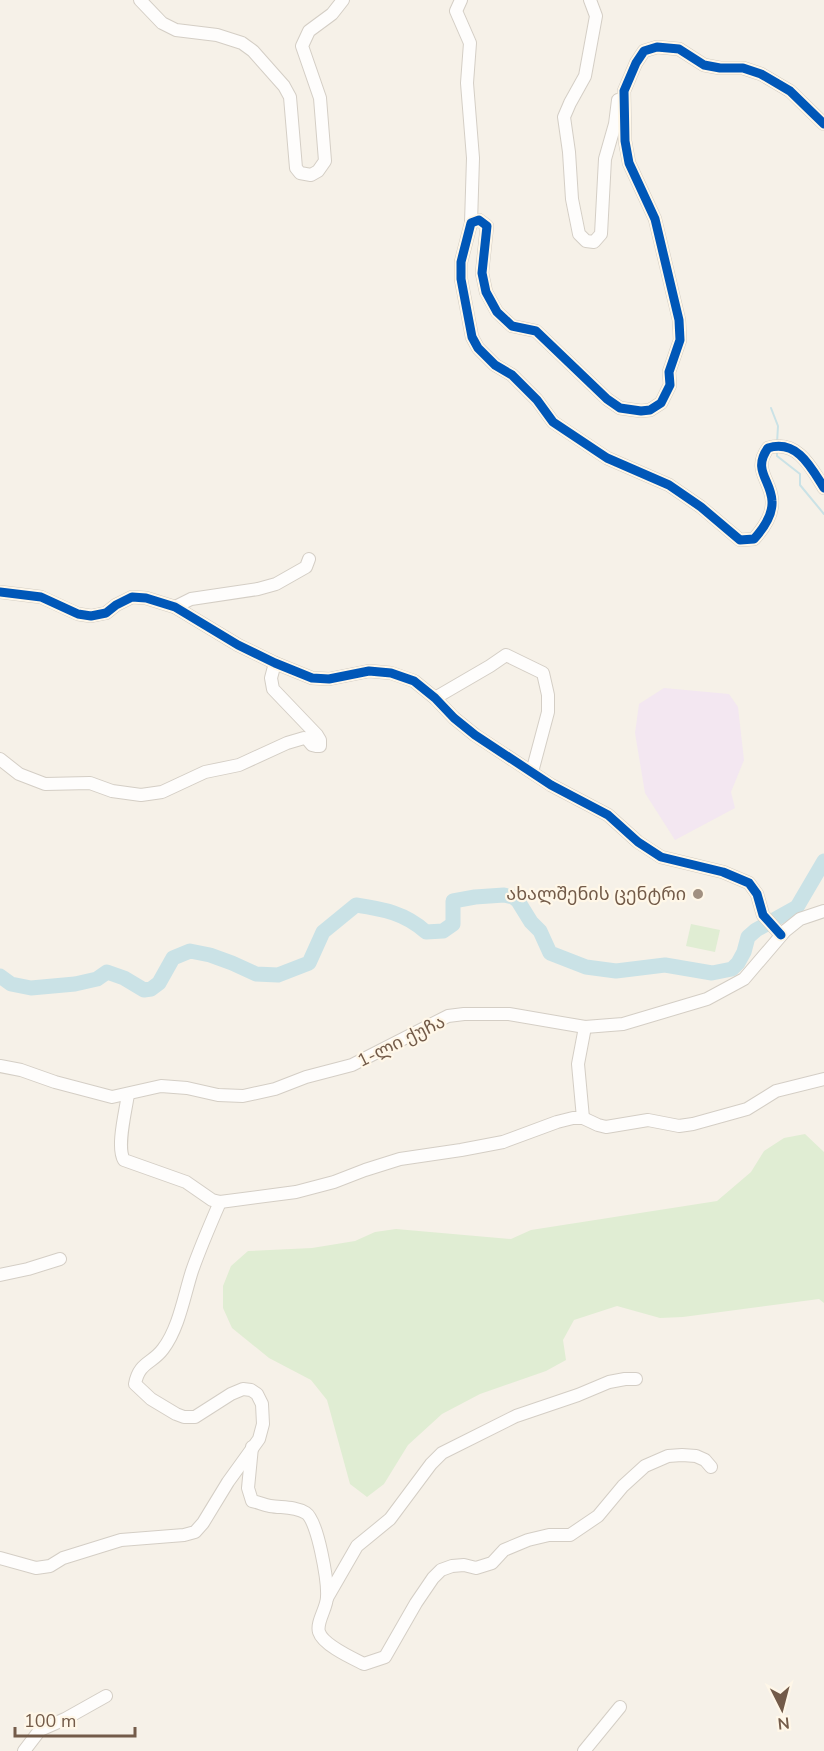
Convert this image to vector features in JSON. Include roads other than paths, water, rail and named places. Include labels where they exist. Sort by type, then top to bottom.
[{"type":"street","points":[[140,0],[162,23],[176,30],[217,35],[242,43],[253,51],[284,86],[290,97],[296,168],[300,172],[311,175],[318,171],[325,161],[320,98],[302,46],[309,31],[332,14],[344,0]]},
{"type":"street","points":[[461,0],[456,11],[470,43],[467,83],[473,158],[471,223],[461,262],[461,279],[472,337],[478,348],[495,365],[512,375],[537,400],[554,422],[608,458],[669,485],[701,507],[740,540],[754,539],[766,522],[772,504],[770,489],[761,469],[764,454],[768,448],[783,446],[794,450],[804,458],[824,488]]},
{"type":"street","points":[[590,0],[596,16],[585,75],[564,117],[572,200],[579,234],[586,242],[594,242],[601,234],[605,159],[615,124],[618,95],[624,90]]},
{"type":"street","points":[[471,223],[479,220],[487,226],[482,273],[486,292],[497,312],[512,326],[536,331],[607,399],[620,408],[650,410],[661,404],[670,384],[669,372],[680,340],[679,320],[655,219],[629,163],[625,141],[624,90],[636,63],[644,51],[657,48],[679,49],[704,65],[743,68],[761,74],[789,92],[824,124]]},
{"type":"street","points":[[175,607],[191,599],[276,584],[306,567],[309,559]]},
{"type":"street","points":[[0,592],[41,597],[78,614],[92,616],[106,613],[116,604],[132,597],[146,598],[175,607],[238,645],[312,678],[329,679],[369,670],[391,673],[414,681],[468,729],[551,786],[608,815],[638,842],[661,857],[723,872],[749,883],[757,894],[767,921],[779,933]]},
{"type":"street","points":[[435,698],[506,655],[543,673],[548,695],[548,712],[532,772]]},
{"type":"street","points":[[0,759],[19,774],[45,784],[90,783],[112,791],[141,795],[162,792],[205,772],[239,765],[303,738],[316,747],[320,746],[317,735],[273,689],[270,678],[274,663]]},
{"type":"street","name":"1-ლი ქუჩა","points":[[0,1066],[112,1097],[161,1086],[187,1088],[218,1095],[243,1096],[275,1089],[306,1077],[352,1065],[448,1016],[509,1014],[585,1027],[623,1024],[707,999],[744,979],[779,933],[800,919],[824,911]]},
{"type":"street","points":[[583,1118],[578,1064],[585,1027]]},
{"type":"street","points":[[128,1094],[120,1143],[124,1160],[186,1182],[212,1200],[220,1202],[305,1190],[400,1159],[504,1142],[557,1122],[583,1118],[606,1127],[648,1120],[679,1126],[747,1109],[776,1091],[824,1078]]},
{"type":"street","points":[[0,1558],[36,1568],[50,1566],[63,1558],[121,1540],[184,1535],[195,1532],[259,1439],[263,1424],[262,1404],[257,1394],[251,1390],[243,1389],[231,1394],[195,1417],[184,1418],[151,1399],[135,1384],[137,1374],[144,1365],[163,1350],[175,1326],[192,1271],[220,1202]]},
{"type":"street","points":[[0,1275],[60,1259]]},
{"type":"street","points":[[327,1599],[357,1546],[390,1519],[431,1464],[442,1453],[516,1416],[609,1382],[636,1379]]},
{"type":"street","points":[[252,1447],[248,1488],[252,1501],[270,1506],[290,1507],[308,1514],[316,1529],[327,1599],[318,1631],[324,1641],[363,1664],[385,1657],[416,1604],[441,1570],[464,1565],[476,1568],[492,1563],[504,1550],[528,1540],[549,1535],[570,1535],[598,1516],[609,1500],[645,1466],[668,1456],[696,1456],[705,1460],[711,1467]]},
{"type":"street","points":[[24,1751],[40,1730],[106,1696]]},
{"type":"street","points":[[584,1751],[620,1707]]},
{"type":"waterway","points":[[771,408],[778,426],[777,443]]},
{"type":"waterway","points":[[777,451],[777,456],[800,474],[800,485],[824,514]]},
{"type":"waterway","points":[[0,976],[11,984],[31,988],[75,984],[97,979],[107,972],[124,978],[144,990],[151,989],[159,983],[173,958],[190,951],[210,955],[256,974],[278,975],[309,963],[323,932],[356,905],[393,913],[410,920],[426,932],[443,931],[453,924],[453,901],[504,895],[518,901],[531,922],[540,931],[550,953],[586,967],[616,971],[665,965],[712,973],[732,969],[744,952],[748,937],[797,907],[824,861]]},
{"type":"place","name":"ახალშენის ცენტრი","points":[[698,894]]}]
